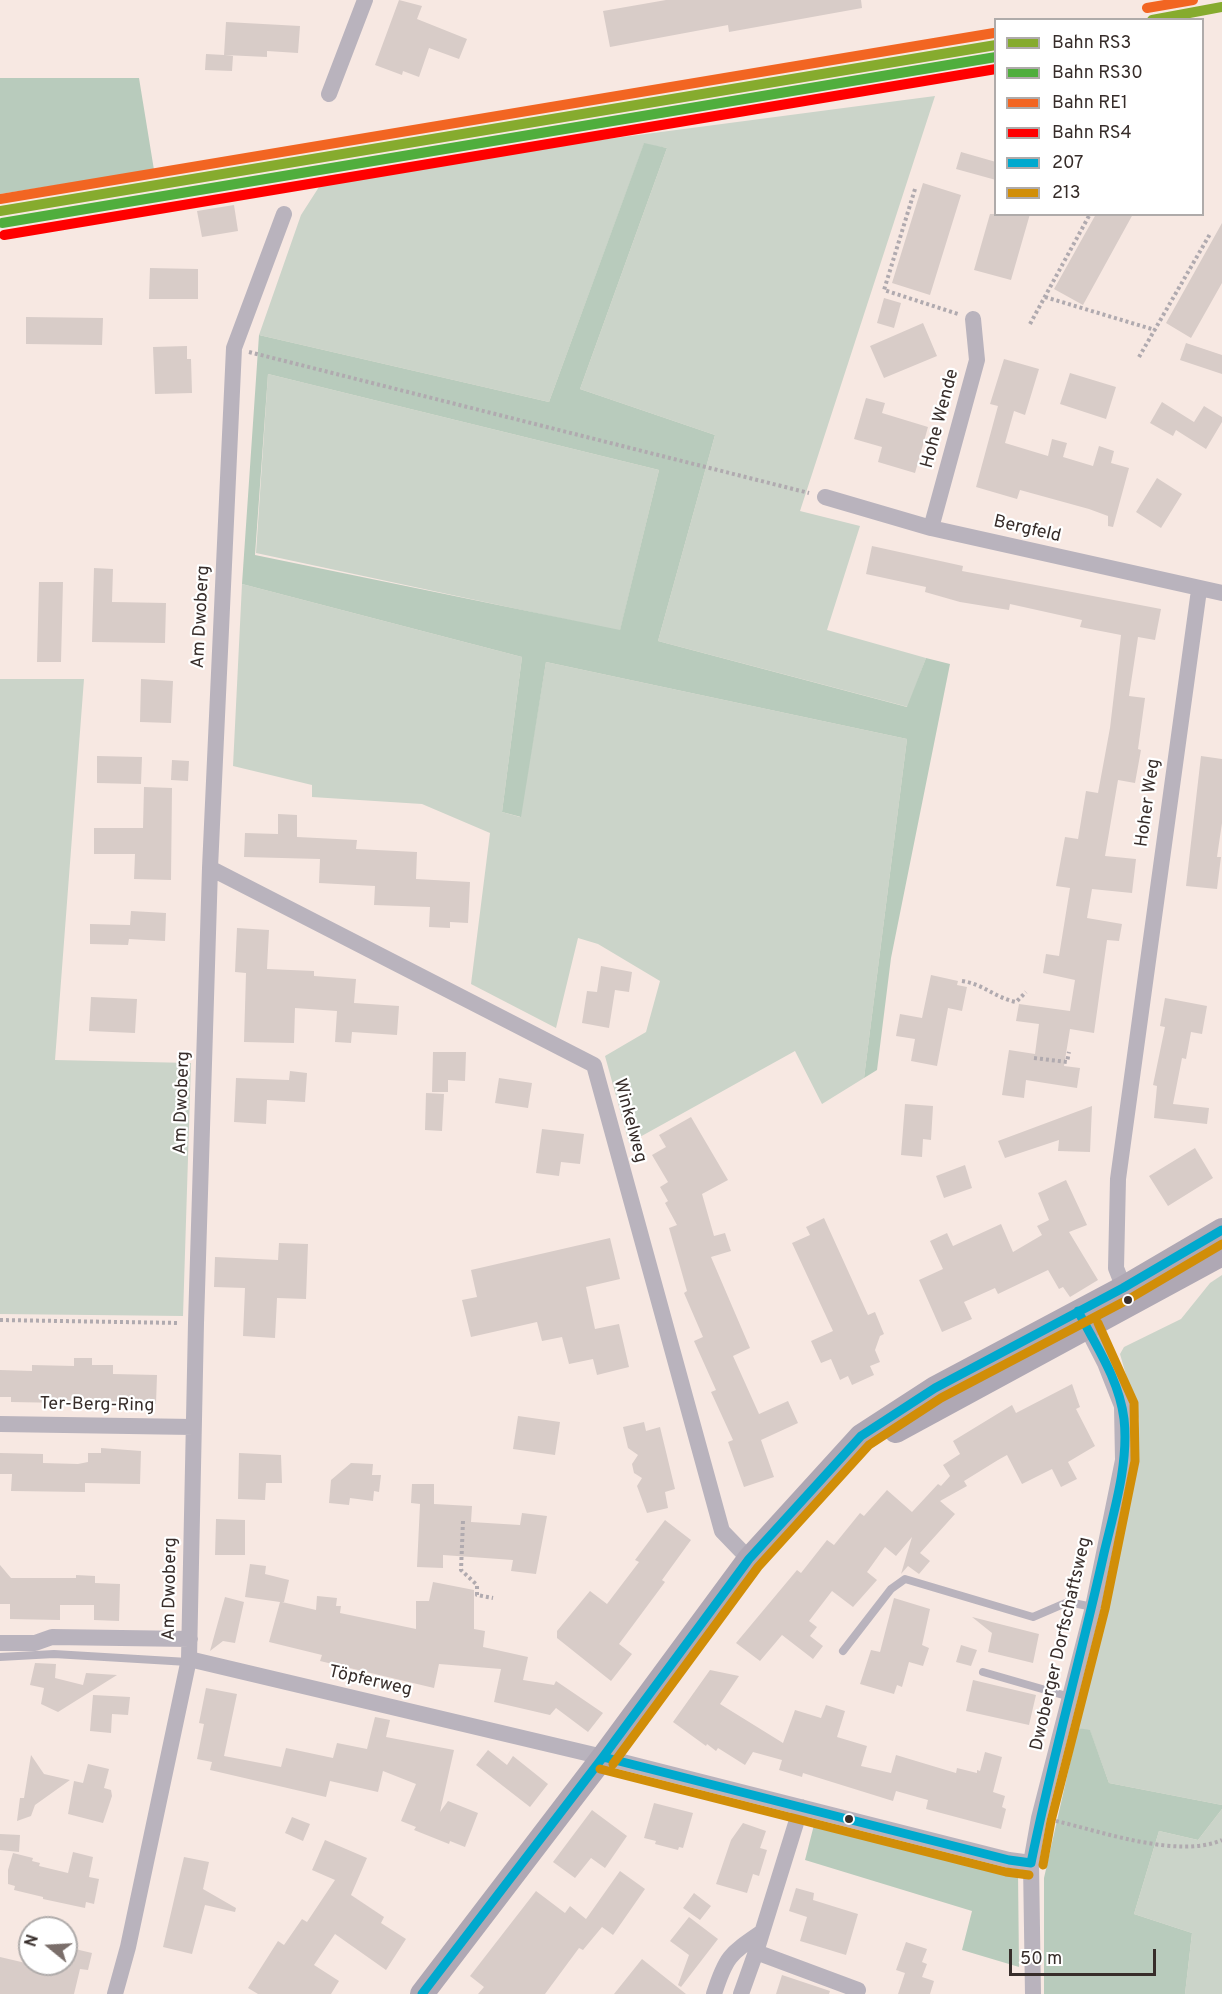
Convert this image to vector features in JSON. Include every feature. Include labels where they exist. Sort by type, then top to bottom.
[{"type":"street","points":[[329,94],[365,0]]},
{"type":"street","name":"Am Dwoberg","points":[[115,1994],[128,1947],[189,1660],[193,1427],[210,868],[234,348],[284,214]]},
{"type":"street","name":"Hohe Wende","points":[[931,528],[977,360],[973,319]]},
{"type":"street","name":"Bergfeld","points":[[825,497],[931,528],[1199,590],[1222,593]]},
{"type":"street","name":"Hoher Weg","points":[[1127,1296],[1116,1268],[1118,1179],[1199,590]]},
{"type":"street","name":"Winkelweg","points":[[210,868],[594,1065],[722,1531],[749,1559]]},
{"type":"street","points":[[1127,1296],[1222,1230]]},
{"type":"street","points":[[422,1994],[603,1757],[749,1559],[861,1436],[935,1388],[1082,1320],[1127,1296],[1222,1254]]},
{"type":"street","name":"Dwoberger Dorfschaftsweg","points":[[1033,1994],[1031,1863],[1039,1818],[1093,1607],[1124,1460],[1122,1406],[1082,1320]]},
{"type":"street","name":"Ter-Berg-Ring","points":[[0,1424],[193,1427]]},
{"type":"street","points":[[0,1643],[35,1643],[52,1637],[190,1640]]},
{"type":"street","name":"Töpferweg","points":[[189,1660],[603,1757],[1009,1860],[1031,1863]]},
{"type":"street","points":[[741,1994],[801,1807]]},
{"type":"street","points":[[714,1994],[726,1960],[731,1953],[762,1932]]},
{"type":"street","points":[[756,1952],[858,1990]]},
{"type":"lane","points":[[843,1651],[891,1589],[905,1579],[1033,1617],[1068,1602],[1093,1607]]},
{"type":"lane","points":[[0,1657],[54,1654],[189,1660]]},
{"type":"lane","points":[[983,1671],[1070,1697]]},
{"type":"path","points":[[915,189],[884,290],[973,319]]},
{"type":"path","points":[[1030,324],[1089,216]]},
{"type":"path","points":[[1139,357],[1210,234]]},
{"type":"path","points":[[1045,297],[1155,330]]},
{"type":"path","points":[[234,348],[825,497]]},
{"type":"path","points":[[962,981],[977,983],[1000,999],[1016,1002],[1026,992]]},
{"type":"path","points":[[1034,1058],[1067,1062],[1069,1052]]},
{"type":"path","points":[[0,1320],[196,1323]]},
{"type":"path","points":[[463,1521],[461,1570],[477,1585],[477,1595],[492,1598]]},
{"type":"path","points":[[1039,1818],[1177,1848],[1207,1846],[1222,1839]]},
{"type":"shaded area","points":[[935,96],[800,511],[860,526],[827,630],[926,658],[908,707],[658,641],[715,435],[580,389],[667,148],[644,144],[549,402],[259,335],[301,215],[326,176]]},
{"type":"shaded area","points":[[268,374],[659,470],[620,631],[256,553]]},
{"type":"shaded area","points":[[242,584],[522,657],[502,812],[520,817],[546,662],[907,739],[864,1078],[822,1104],[795,1051],[629,1143],[605,1056],[646,1032],[660,981],[598,944],[578,938],[556,1028],[471,984],[490,833],[422,804],[312,797],[312,785],[233,766]]},
{"type":"shaded area","points":[[0,679],[84,679],[55,1060],[191,1063],[183,1316],[0,1314]]},
{"type":"shaded area","points":[[1222,1275],[1222,1805],[1109,1783],[1090,1731],[1078,1728],[1125,1519],[1136,1453],[1139,1420],[1120,1354],[1124,1347],[1181,1319],[1210,1283]]},
{"type":"shaded area","points":[[1222,1809],[1222,1994],[1185,1994],[1192,1933],[1134,1914],[1159,1831],[1198,1840]]},
{"type":"green space","points":[[0,78],[139,78],[154,170],[0,194]]},
{"type":"green space","points":[[644,143],[667,148],[580,389],[715,435],[658,641],[907,707],[926,658],[950,664],[891,958],[877,1070],[864,1078],[907,739],[546,662],[521,817],[502,812],[522,657],[242,584],[259,335],[549,402]],"holes":[[[268,374],[659,470],[620,630],[255,555]]]},
{"type":"green space","points":[[1078,1728],[1090,1730],[1109,1783],[1222,1805],[1222,1809],[1198,1840],[1159,1831],[1134,1914],[1192,1933],[1185,1994],[1044,1994],[1044,1878]]},
{"type":"green space","points":[[815,1821],[1018,1872],[1019,1967],[962,1950],[972,1911],[805,1860]]},
{"type":"building","points":[[399,0],[422,6],[417,19],[467,39],[459,59],[429,48],[419,77],[403,71],[402,75],[375,65]]},
{"type":"building","points":[[666,0],[861,0],[862,8],[729,32],[728,25],[610,47],[603,11]]},
{"type":"building","points":[[226,22],[300,26],[298,53],[267,51],[267,57],[225,55],[233,56],[232,71],[205,70],[206,54],[224,55]]},
{"type":"building","points":[[961,152],[994,161],[994,179],[956,169]]},
{"type":"building","points":[[923,183],[961,195],[930,295],[892,283]]},
{"type":"building","points":[[234,205],[238,231],[202,237],[197,211]]},
{"type":"building","points":[[990,214],[1029,216],[1011,280],[974,270]]},
{"type":"building","points":[[1095,216],[1132,216],[1083,305],[1054,289]]},
{"type":"building","points":[[1222,223],[1222,283],[1191,338],[1166,323]]},
{"type":"building","points":[[150,268],[198,269],[198,299],[149,299]]},
{"type":"building","points":[[884,298],[901,303],[894,328],[877,323]]},
{"type":"building","points":[[26,317],[103,318],[102,345],[26,344]]},
{"type":"building","points":[[923,323],[937,356],[884,378],[870,346]]},
{"type":"building","points":[[1186,343],[1222,355],[1222,374],[1180,360]]},
{"type":"building","points":[[187,346],[187,359],[191,359],[192,393],[155,394],[153,347]]},
{"type":"building","points":[[1004,359],[1039,369],[1025,415],[1014,411],[1005,443],[1048,456],[1052,439],[1067,443],[1063,457],[1093,466],[1099,446],[1114,451],[1111,463],[1129,468],[1113,527],[1108,526],[1108,516],[1089,509],[1020,490],[1017,499],[976,487],[998,406],[990,404]]},
{"type":"building","points":[[1070,373],[1116,387],[1106,419],[1060,404]]},
{"type":"building","points":[[866,398],[885,403],[882,413],[928,427],[915,473],[878,462],[882,447],[854,439]]},
{"type":"building","points":[[1162,402],[1194,422],[1204,406],[1222,417],[1222,422],[1206,449],[1176,430],[1173,436],[1150,423]]},
{"type":"building","points":[[1157,478],[1182,494],[1161,528],[1136,512]]},
{"type":"building","points":[[872,546],[963,566],[962,571],[1161,609],[1155,640],[1138,637],[1129,696],[1145,698],[1138,749],[1141,750],[1135,783],[1118,780],[1105,856],[1136,859],[1132,893],[1092,889],[1087,918],[1122,924],[1119,941],[1107,940],[1094,1033],[1070,1029],[1064,1066],[1080,1068],[1077,1088],[1026,1080],[1024,1098],[1002,1095],[1009,1050],[1035,1054],[1039,1024],[1016,1021],[1019,1004],[1070,1011],[1075,980],[1043,973],[1046,954],[1059,956],[1070,888],[1056,886],[1065,837],[1078,839],[1086,791],[1098,793],[1110,728],[1121,635],[1080,627],[1082,620],[1010,604],[1009,610],[960,602],[925,592],[926,587],[866,574]]},
{"type":"building","points":[[94,568],[113,569],[112,602],[166,603],[165,643],[92,642]]},
{"type":"building","points":[[39,582],[63,582],[61,662],[37,662]]},
{"type":"building","points":[[141,679],[173,681],[171,723],[140,722]]},
{"type":"building","points":[[97,756],[142,757],[141,784],[97,783]]},
{"type":"building","points":[[1201,756],[1222,759],[1222,823],[1217,857],[1221,857],[1217,889],[1186,886]]},
{"type":"building","points":[[172,760],[189,761],[188,781],[171,780]]},
{"type":"building","points":[[144,787],[172,788],[171,880],[134,879],[135,854],[94,854],[94,828],[143,828]]},
{"type":"building","points":[[278,814],[297,815],[297,837],[357,840],[356,849],[417,852],[416,879],[470,882],[468,923],[450,922],[450,928],[429,927],[430,907],[374,905],[375,886],[319,883],[320,859],[244,857],[245,833],[278,834]]},
{"type":"building","points":[[131,911],[166,913],[165,941],[129,939],[128,945],[90,944],[90,924],[130,925]]},
{"type":"building","points":[[237,928],[269,930],[267,969],[314,971],[314,976],[356,979],[354,1003],[399,1006],[397,1035],[352,1032],[351,1043],[335,1042],[337,1011],[295,1008],[294,1043],[244,1042],[246,973],[235,972]]},
{"type":"building","points":[[601,966],[632,972],[629,992],[615,990],[609,1028],[582,1023],[587,991],[597,992]]},
{"type":"building","points":[[931,975],[958,981],[957,985],[967,987],[962,1011],[948,1008],[937,1066],[911,1061],[915,1039],[896,1036],[900,1014],[922,1018]]},
{"type":"building","points":[[91,997],[137,999],[135,1033],[89,1031]]},
{"type":"building","points":[[1165,998],[1207,1006],[1202,1034],[1191,1032],[1186,1059],[1182,1058],[1173,1104],[1209,1108],[1207,1124],[1154,1118],[1157,1086],[1153,1085],[1165,1027],[1160,1026]]},
{"type":"building","points":[[433,1052],[466,1052],[465,1081],[448,1080],[448,1092],[432,1092]]},
{"type":"building","points":[[290,1071],[307,1073],[305,1102],[267,1100],[266,1124],[234,1122],[236,1078],[289,1080]]},
{"type":"building","points":[[499,1078],[532,1083],[528,1108],[495,1103]]},
{"type":"building","points":[[426,1093],[444,1094],[442,1131],[425,1130]]},
{"type":"building","points":[[905,1104],[933,1106],[931,1140],[923,1139],[922,1157],[901,1155]]},
{"type":"building","points":[[1092,1106],[1090,1152],[1058,1151],[1059,1140],[1005,1158],[998,1141]]},
{"type":"building","points":[[691,1117],[728,1180],[702,1194],[714,1236],[725,1233],[731,1251],[711,1257],[750,1348],[733,1356],[759,1414],[788,1401],[798,1423],[761,1440],[774,1477],[744,1487],[728,1442],[733,1440],[711,1392],[716,1390],[694,1341],[703,1337],[684,1293],[687,1291],[669,1228],[677,1225],[665,1203],[668,1201],[660,1187],[668,1182],[652,1155],[666,1147],[659,1135]]},
{"type":"building","points":[[542,1129],[584,1134],[580,1164],[561,1162],[559,1176],[536,1173]]},
{"type":"building","points":[[1195,1148],[1213,1178],[1168,1206],[1149,1176]]},
{"type":"building","points":[[965,1165],[972,1188],[944,1198],[936,1176]]},
{"type":"building","points":[[1066,1180],[1087,1225],[1069,1232],[1098,1280],[1070,1297],[1063,1287],[1059,1289],[1048,1270],[998,1294],[995,1288],[964,1302],[972,1319],[942,1332],[919,1280],[943,1269],[930,1241],[947,1233],[953,1246],[1001,1224],[1013,1252],[1042,1235],[1037,1226],[1049,1220],[1038,1193]]},
{"type":"building","points":[[824,1218],[868,1315],[875,1312],[884,1334],[880,1336],[875,1350],[880,1362],[870,1366],[874,1375],[852,1385],[848,1376],[840,1380],[831,1359],[821,1363],[811,1341],[833,1331],[792,1243],[810,1235],[806,1227]]},
{"type":"building","points":[[610,1238],[620,1279],[586,1287],[595,1329],[619,1324],[629,1367],[597,1375],[593,1359],[569,1364],[562,1337],[542,1341],[537,1322],[471,1337],[462,1300],[477,1297],[471,1270]]},
{"type":"building","points":[[279,1243],[308,1244],[306,1299],[277,1298],[275,1338],[243,1336],[245,1288],[214,1287],[215,1257],[278,1260]]},
{"type":"building","points":[[74,1358],[92,1358],[92,1365],[113,1365],[113,1374],[157,1375],[156,1404],[99,1403],[99,1406],[65,1406],[65,1403],[11,1402],[11,1397],[0,1397],[0,1370],[32,1371],[32,1365],[74,1366]]},
{"type":"building","points":[[1072,1384],[1080,1407],[1076,1409],[1095,1446],[1068,1462],[1077,1479],[1061,1487],[1052,1469],[1022,1484],[1007,1455],[964,1481],[967,1486],[940,1501],[955,1514],[920,1553],[930,1561],[919,1574],[908,1566],[901,1574],[912,1537],[896,1556],[885,1547],[867,1572],[877,1580],[853,1607],[832,1591],[809,1621],[817,1627],[810,1636],[823,1646],[813,1659],[782,1635],[760,1661],[736,1643],[797,1570],[801,1573],[827,1540],[834,1545],[860,1513],[864,1516],[887,1490],[912,1512],[938,1484],[941,1486],[950,1476],[943,1465],[960,1454],[953,1441],[1012,1405],[1016,1413]]},
{"type":"building","points":[[518,1416],[560,1422],[555,1455],[513,1449]]},
{"type":"building","points":[[644,1422],[646,1431],[660,1427],[675,1489],[665,1492],[668,1508],[647,1513],[637,1486],[642,1478],[634,1473],[632,1464],[638,1455],[628,1448],[623,1427]]},
{"type":"building","points":[[101,1448],[141,1451],[140,1484],[85,1483],[85,1492],[11,1491],[12,1474],[0,1474],[0,1453],[43,1454],[43,1463],[78,1464],[88,1462],[88,1453],[101,1453]]},
{"type":"building","points":[[239,1453],[281,1455],[282,1483],[266,1483],[265,1500],[238,1499]]},
{"type":"building","points":[[351,1463],[373,1464],[372,1475],[381,1475],[379,1492],[374,1491],[373,1501],[350,1498],[349,1505],[329,1503],[331,1480]]},
{"type":"building","points":[[412,1484],[434,1484],[434,1504],[472,1506],[471,1522],[520,1525],[522,1513],[547,1516],[536,1574],[511,1571],[513,1560],[443,1555],[443,1568],[417,1567],[420,1504],[411,1503]]},
{"type":"building","points":[[216,1519],[245,1520],[245,1555],[215,1555]]},
{"type":"building","points":[[665,1520],[691,1540],[662,1580],[665,1582],[619,1644],[632,1654],[611,1681],[557,1638],[557,1631],[590,1591],[607,1604],[639,1562],[635,1560]]},
{"type":"building","points":[[250,1564],[266,1566],[265,1574],[289,1580],[284,1602],[282,1602],[316,1610],[317,1596],[337,1598],[336,1606],[341,1606],[340,1613],[416,1629],[416,1601],[429,1601],[433,1582],[474,1590],[474,1629],[485,1631],[483,1647],[528,1657],[523,1680],[554,1685],[556,1681],[603,1713],[588,1732],[556,1708],[550,1715],[494,1702],[501,1669],[439,1664],[434,1688],[320,1661],[322,1655],[269,1642],[280,1602],[245,1597]]},
{"type":"building","points":[[0,1565],[11,1578],[95,1576],[95,1583],[120,1584],[119,1621],[94,1620],[94,1605],[60,1605],[60,1620],[10,1619],[10,1604],[0,1604]]},
{"type":"building","points":[[225,1597],[244,1602],[235,1643],[223,1641],[210,1651]]},
{"type":"building","points":[[894,1598],[930,1609],[922,1645],[929,1648],[923,1666],[909,1662],[902,1687],[897,1685],[894,1694],[860,1684],[871,1650],[880,1652]]},
{"type":"building","points":[[972,1617],[1039,1634],[1033,1663],[988,1652],[992,1633]]},
{"type":"building","points":[[961,1645],[977,1650],[971,1666],[956,1662]]},
{"type":"building","points":[[35,1663],[56,1664],[55,1678],[83,1685],[86,1673],[117,1675],[58,1712],[41,1704],[44,1688],[30,1685]]},
{"type":"building","points":[[710,1670],[739,1676],[720,1704],[783,1743],[795,1710],[821,1718],[826,1705],[845,1711],[837,1737],[867,1746],[861,1766],[891,1773],[896,1755],[956,1773],[957,1768],[977,1773],[977,1770],[980,1771],[985,1752],[1002,1757],[993,1792],[1005,1796],[1002,1807],[1006,1809],[1001,1829],[926,1809],[928,1800],[896,1791],[893,1801],[803,1773],[802,1777],[779,1770],[782,1760],[753,1752],[745,1765],[718,1748],[716,1751],[707,1744],[706,1746],[673,1722]]},
{"type":"building","points":[[973,1680],[1036,1695],[1029,1725],[966,1711]]},
{"type":"building","points":[[206,1688],[237,1694],[224,1756],[281,1767],[286,1748],[333,1758],[337,1743],[367,1749],[375,1717],[390,1720],[386,1737],[454,1750],[440,1812],[448,1801],[478,1813],[465,1847],[450,1841],[449,1844],[414,1830],[416,1827],[401,1821],[416,1784],[383,1771],[378,1792],[330,1781],[326,1797],[210,1770],[212,1762],[197,1759],[204,1724],[199,1723]]},
{"type":"building","points":[[93,1695],[130,1697],[128,1715],[112,1714],[111,1733],[90,1731]]},
{"type":"building","points":[[488,1750],[507,1765],[513,1756],[548,1784],[530,1807],[476,1765]]},
{"type":"building","points":[[31,1755],[44,1774],[70,1780],[35,1805],[31,1816],[17,1821],[20,1798],[24,1798]]},
{"type":"building","points":[[88,1764],[109,1769],[104,1788],[111,1790],[112,1796],[103,1823],[68,1814],[74,1781],[83,1783]]},
{"type":"building","points":[[654,1803],[693,1813],[683,1848],[679,1847],[678,1850],[655,1844],[656,1841],[644,1838]]},
{"type":"building","points":[[592,1810],[627,1836],[605,1868],[591,1858],[575,1878],[553,1862]]},
{"type":"building","points":[[292,1817],[310,1824],[303,1841],[285,1833]]},
{"type":"building","points":[[743,1823],[766,1831],[760,1848],[767,1850],[759,1876],[753,1874],[747,1893],[716,1884],[731,1840]]},
{"type":"building","points":[[0,1834],[20,1835],[19,1852],[0,1850]]},
{"type":"building","points":[[325,1840],[367,1858],[351,1895],[384,1917],[381,1923],[406,1939],[386,1970],[335,1934],[314,1965],[339,1981],[331,1994],[258,1994],[248,1988],[278,1941],[284,1945],[302,1919],[307,1922],[335,1880],[312,1870]]},
{"type":"building","points":[[73,1852],[93,1857],[89,1877],[99,1879],[94,1904],[86,1902],[85,1908],[43,1899],[43,1897],[14,1890],[15,1886],[8,1884],[8,1870],[13,1853],[33,1858],[32,1861],[40,1863],[39,1866],[68,1873]]},
{"type":"building","points":[[184,1857],[209,1862],[203,1889],[236,1908],[235,1912],[205,1905],[192,1954],[163,1947]]},
{"type":"building","points":[[620,1871],[645,1889],[613,1935],[602,1927],[583,1950],[579,1948],[545,1994],[478,1994],[484,1987],[470,1976],[536,1891],[565,1913],[570,1906],[586,1919]]},
{"type":"building","points":[[796,1888],[814,1893],[813,1900],[858,1914],[846,1955],[800,1941],[807,1917],[789,1911]]},
{"type":"building","points":[[694,1893],[711,1906],[700,1920],[683,1908]]},
{"type":"building","points":[[689,1917],[718,1939],[681,1987],[678,1985],[689,1955],[670,1941]]},
{"type":"building","points":[[906,1942],[927,1949],[922,1962],[927,1964],[922,1977],[934,1981],[930,1994],[898,1994],[905,1973],[896,1970]]},
{"type":"building","points":[[78,1950],[92,1953],[88,1970],[80,1969],[74,1994],[0,1994],[0,1957],[18,1961],[18,1976],[78,1976]]},
{"type":"building","points":[[642,1959],[686,1994],[614,1994]]},
{"type":"building","points":[[782,1975],[830,1991],[829,1994],[776,1994]]},
{"type":"rail line","name":"RE1","points":[[1147,8],[1193,0]]},
{"type":"rail line","name":"RS3","points":[[1163,18],[1222,7]]},
{"type":"rail line","name":"RE1","points":[[0,199],[994,33]]},
{"type":"rail line","name":"RS3","points":[[0,211],[994,45]]},
{"type":"rail line","name":"RS30","points":[[2,223],[994,57]]},
{"type":"rail line","name":"RS4","points":[[4,235],[994,69]]},
{"type":"transit line","name":"207","points":[[422,1994],[603,1757],[749,1559],[861,1436],[935,1388],[1123,1288],[1222,1230]]},
{"type":"transit line","name":"213","points":[[613,1764],[758,1567],[869,1445],[941,1398],[1129,1299],[1222,1244]]},
{"type":"transit line","name":"207","points":[[1031,1863],[1123,1470],[1125,1436],[1121,1404],[1106,1363],[1078,1311]]},
{"type":"transit line","name":"213","points":[[1043,1865],[1051,1821],[1105,1609],[1135,1461],[1134,1403],[1098,1323]]},
{"type":"transit line","name":"207","points":[[603,1757],[1009,1860],[1031,1863]]},
{"type":"transit line","name":"213","points":[[600,1769],[1006,1872],[1029,1875]]}]
